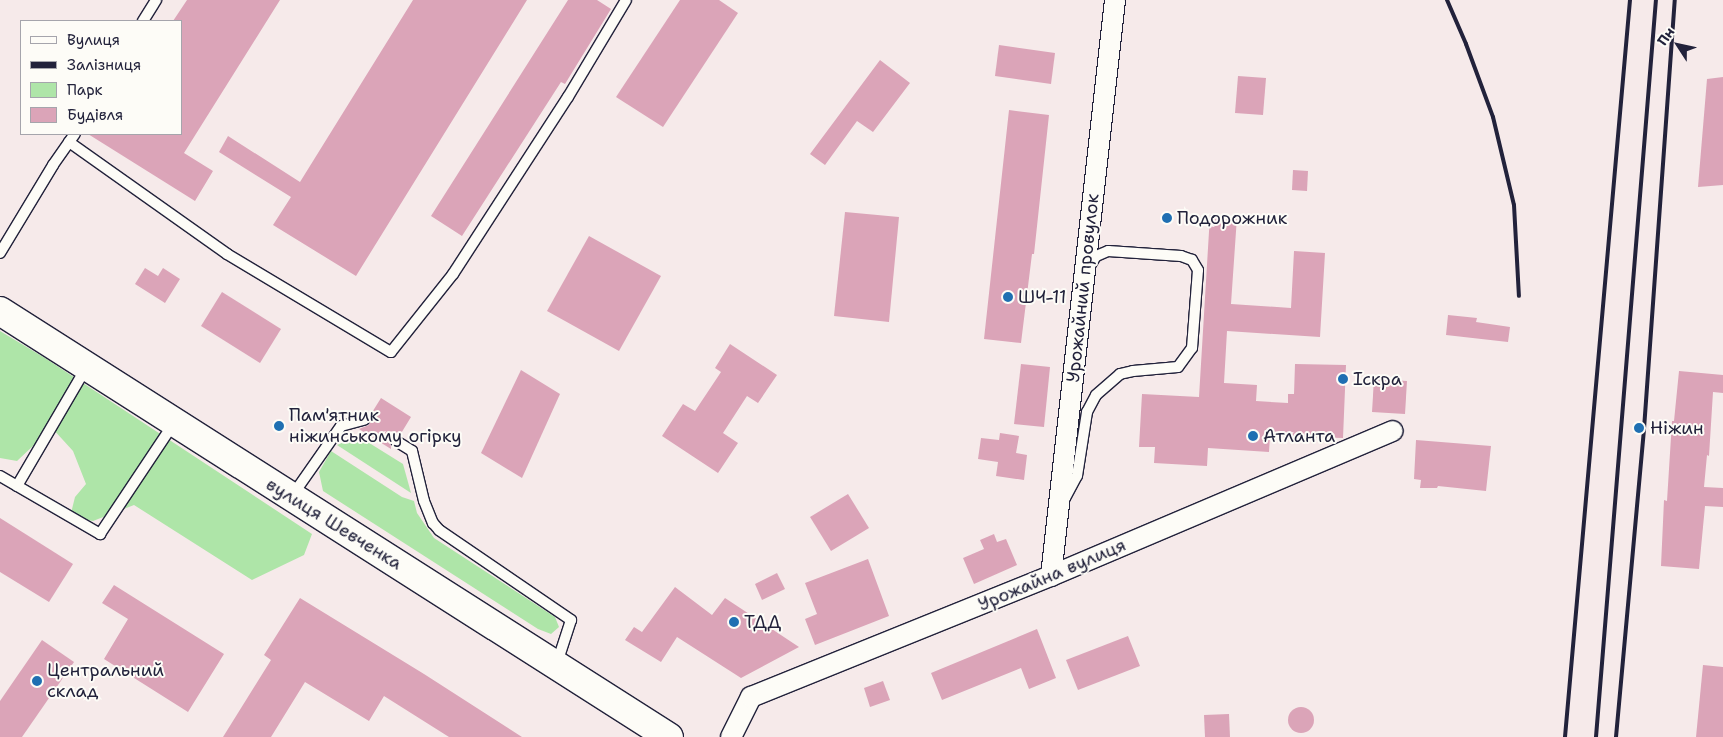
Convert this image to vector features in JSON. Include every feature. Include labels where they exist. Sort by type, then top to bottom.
[{"type":"main road","name":"вулиця Шевченка","points":[[0,311],[669,737]]},
{"type":"street","name":"Урожайний провулок","points":[[1051,576],[1115,0]]},
{"type":"street","name":"Урожайна вулиця","points":[[737,735],[751,697],[1051,576],[1392,431]]},
{"type":"lane","points":[[144,20],[156,0]]},
{"type":"lane","points":[[0,253],[53,165],[72,138],[227,254],[391,352],[453,274],[568,97],[626,0]]},
{"type":"lane","points":[[1058,509],[1077,476],[1088,412],[1096,396],[1120,374],[1132,370],[1178,368],[1192,348],[1198,270],[1192,260],[1181,256],[1108,251],[1096,256],[1091,262],[1084,282]]},
{"type":"lane","points":[[17,486],[87,366]]},
{"type":"lane","points":[[291,497],[341,426],[364,420]]},
{"type":"lane","points":[[0,476],[100,534],[174,422]]},
{"type":"lane","points":[[396,441],[412,451],[424,501],[433,523],[439,530],[571,620],[556,664]]},
{"type":"green space","points":[[0,331],[45,358],[312,534],[304,555],[252,580],[134,505],[93,521],[70,517],[75,497],[86,484],[73,451],[52,428],[17,461],[0,458]]},
{"type":"green space","points":[[358,436],[403,464],[411,493],[337,445]]},
{"type":"green space","points":[[331,451],[402,497],[414,501],[417,513],[434,538],[555,617],[559,627],[551,634],[538,629],[323,491],[319,472]]},
{"type":"building","points":[[187,0],[280,0],[184,153],[213,171],[195,201],[90,135],[182,135],[182,20],[174,20]]},
{"type":"building","points":[[413,0],[527,0],[356,276],[273,225],[291,197],[219,152],[228,136],[300,182]]},
{"type":"building","points":[[568,0],[597,0],[611,9],[565,84],[561,82],[462,236],[431,216]]},
{"type":"building","points":[[680,0],[719,0],[738,13],[663,127],[616,97]]},
{"type":"building","points":[[999,45],[1055,53],[1051,84],[995,76]]},
{"type":"building","points":[[880,60],[910,83],[873,132],[857,121],[825,165],[810,154]]},
{"type":"building","points":[[1238,76],[1266,78],[1263,115],[1235,113]]},
{"type":"building","points":[[1723,77],[1723,185],[1698,187],[1707,79]]},
{"type":"building","points":[[1009,110],[1049,115],[1034,254],[1032,254],[1021,343],[984,339]]},
{"type":"building","points":[[1293,170],[1308,171],[1307,191],[1292,190]]},
{"type":"building","points":[[845,212],[899,217],[889,322],[834,316]]},
{"type":"building","points":[[1210,215],[1237,217],[1231,304],[1291,308],[1294,251],[1325,253],[1320,337],[1227,331],[1224,383],[1257,385],[1256,401],[1288,403],[1288,394],[1294,394],[1295,364],[1346,365],[1343,438],[1270,436],[1269,452],[1208,448],[1207,466],[1154,463],[1155,447],[1139,447],[1142,394],[1199,397]]},
{"type":"building","points":[[589,236],[661,276],[619,351],[547,311]]},
{"type":"building","points":[[145,268],[158,276],[163,268],[180,279],[165,303],[135,284]]},
{"type":"building","points":[[222,292],[281,329],[260,363],[201,326]]},
{"type":"building","points":[[1448,315],[1477,318],[1476,322],[1510,327],[1508,342],[1446,335]]},
{"type":"building","points":[[730,344],[777,375],[758,403],[747,396],[723,433],[738,443],[718,473],[662,436],[683,404],[695,411],[721,372],[715,368]]},
{"type":"building","points":[[1021,364],[1050,367],[1044,427],[1014,424]]},
{"type":"building","points":[[521,370],[560,394],[522,478],[481,453]]},
{"type":"building","points":[[1679,371],[1723,375],[1723,393],[1713,392],[1709,456],[1707,455],[1704,487],[1723,488],[1723,507],[1705,506],[1699,569],[1661,566],[1664,500],[1667,501],[1672,421],[1674,421]]},
{"type":"building","points":[[1374,379],[1407,381],[1405,414],[1372,412]]},
{"type":"building","points":[[381,398],[411,417],[400,435],[393,435],[390,438],[391,449],[359,429],[369,425],[371,419],[368,414],[371,414]]},
{"type":"building","points":[[1000,433],[1019,436],[1016,453],[1027,455],[1024,480],[996,476],[998,462],[978,459],[981,438],[999,440]]},
{"type":"building","points":[[1416,440],[1491,446],[1486,491],[1438,486],[1437,488],[1420,488],[1421,480],[1414,479]]},
{"type":"building","points":[[848,494],[869,528],[831,551],[810,517]]},
{"type":"building","points":[[0,518],[73,564],[49,602],[0,572]]},
{"type":"building","points":[[994,534],[997,542],[1006,539],[1017,565],[974,584],[963,558],[984,549],[980,540]]},
{"type":"building","name":"ТДД","points":[[868,559],[889,616],[815,645],[805,619],[817,614],[805,583]]},
{"type":"building","points":[[777,573],[785,589],[762,600],[755,584]]},
{"type":"building","points":[[114,585],[224,654],[188,712],[104,659],[128,619],[102,603]]},
{"type":"building","points":[[675,587],[712,615],[725,598],[799,647],[741,678],[677,637],[661,662],[625,640],[634,627],[642,632]]},
{"type":"building","points":[[300,598],[522,737],[449,737],[384,696],[369,721],[305,682],[271,737],[223,737],[271,660],[264,655]]},
{"type":"building","points":[[1037,629],[1056,678],[1029,689],[1021,668],[942,700],[931,673]]},
{"type":"building","points":[[1128,636],[1140,666],[1078,690],[1066,660]]},
{"type":"building","name":"Центральний склад","points":[[42,640],[74,662],[22,737],[0,737],[0,701]]},
{"type":"building","points":[[1703,665],[1723,667],[1723,737],[1696,737]]},
{"type":"building","points":[[883,681],[890,700],[870,707],[864,688]]},
{"type":"building","points":[[1301,707],[1310,711],[1314,720],[1310,729],[1301,733],[1292,729],[1288,720],[1292,711]]},
{"type":"building","points":[[1229,714],[1230,737],[1205,737],[1204,715]]},
{"type":"railway","points":[[1447,0],[1466,44],[1493,117],[1514,205],[1519,296]]},
{"type":"railway","points":[[1565,737],[1630,0]]},
{"type":"railway","points":[[1596,737],[1656,0]]},
{"type":"railway","points":[[1616,737],[1644,429],[1675,0]]},
{"type":"place","name":"Подорожник","points":[[1167,218]]},
{"type":"place","name":"ШЧ-11","points":[[1008,297]]},
{"type":"place","name":"Іскра","points":[[1343,379]]},
{"type":"place","name":"Пам'ятник ніжинському огірку","points":[[279,426]]},
{"type":"place","name":"Ніжин","points":[[1639,428]]},
{"type":"place","name":"Атланта","points":[[1253,436]]},
{"type":"place","name":"ТДД","points":[[734,622]]},
{"type":"place","name":"Центральний склад","points":[[37,681]]}]
